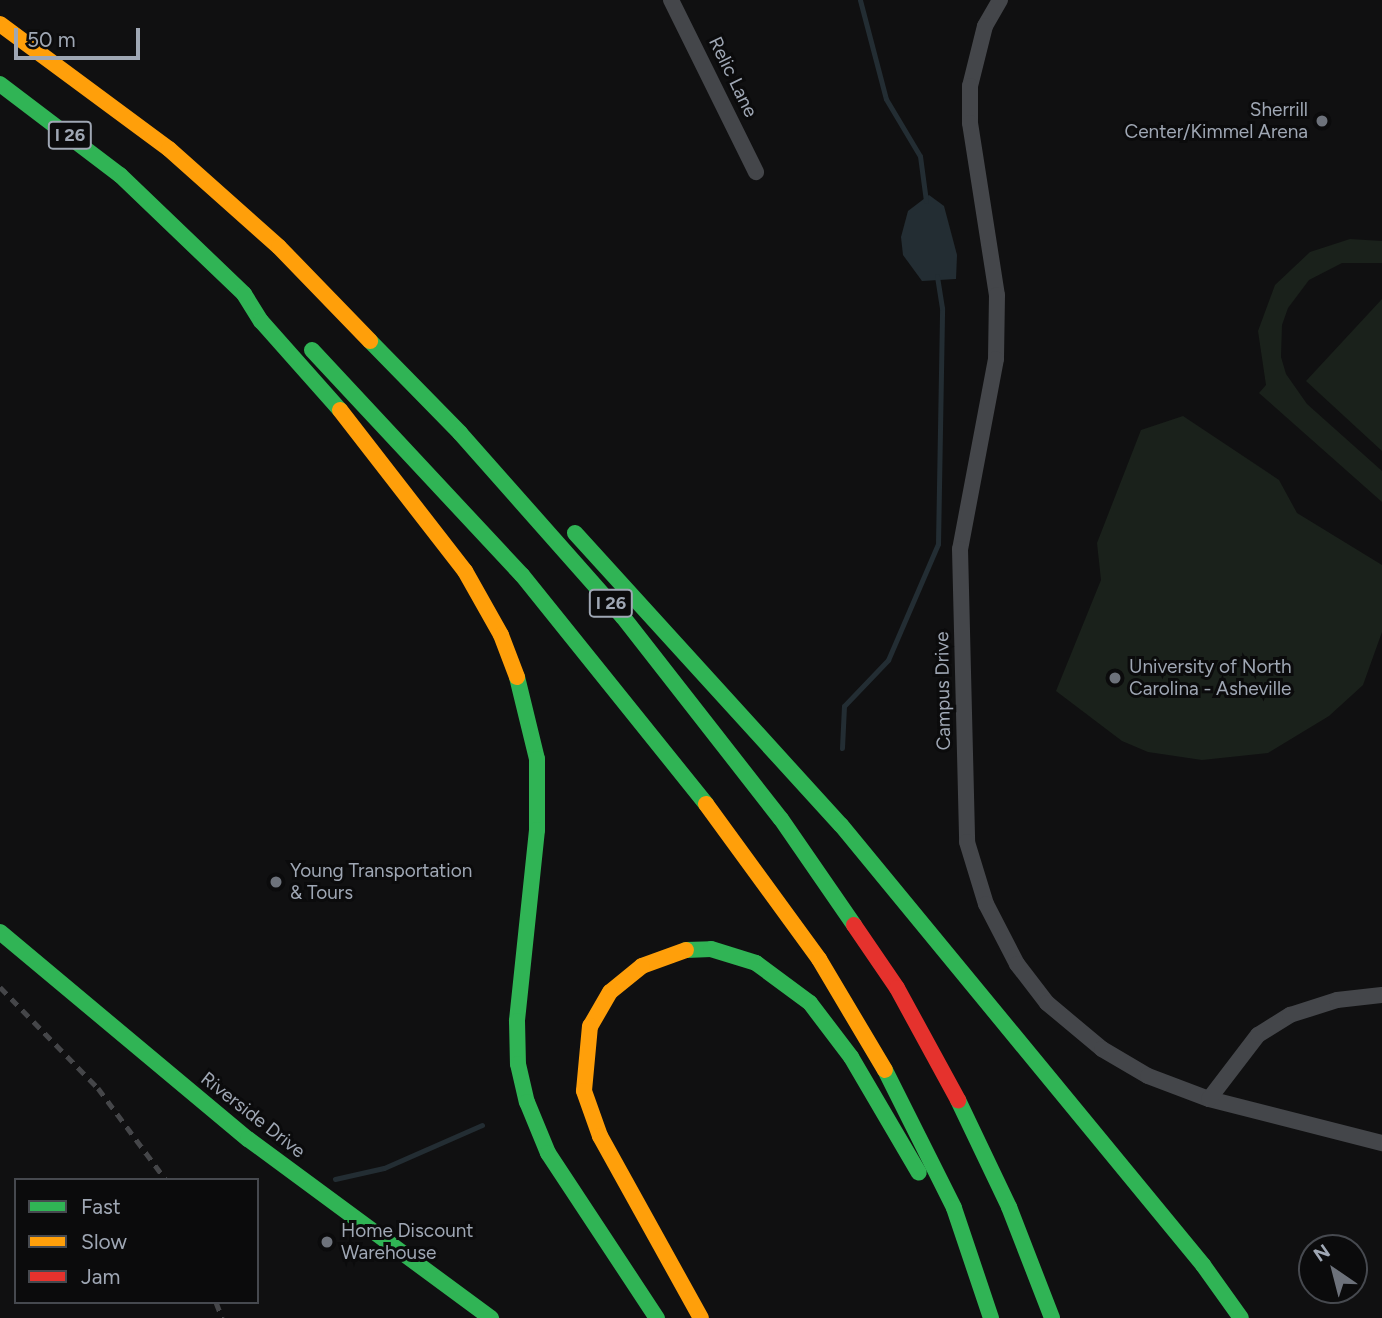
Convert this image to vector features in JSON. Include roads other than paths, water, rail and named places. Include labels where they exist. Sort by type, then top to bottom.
[{"type":"main road","name":"I 26","points":[[0,24],[169,149],[364,331],[623,617],[781,819],[860,932],[948,1078],[1009,1207],[1052,1318]]},
{"type":"main road","name":"I 26","points":[[0,84],[120,175],[244,294],[260,298],[280,317],[522,575],[743,850],[845,999],[904,1101],[954,1208],[961,1241],[991,1318]]},
{"type":"main road","points":[[244,294],[261,321],[318,383],[421,510],[465,571],[514,663],[537,759],[537,830],[517,1021],[518,1064],[527,1102],[548,1153],[657,1318]]},
{"type":"main road","points":[[364,331],[396,344],[534,490]]},
{"type":"main road","points":[[562,519],[841,825],[1203,1265],[1241,1318]]},
{"type":"main road","name":"Riverside Drive","points":[[0,932],[248,1139],[491,1318]]},
{"type":"main road","points":[[701,1318],[600,1136],[584,1091],[585,1049],[600,1009],[624,981],[665,955],[689,949],[733,953],[784,980],[810,1003],[850,1058],[938,1211],[961,1241]]},
{"type":"street","name":"Relic Lane","points":[[671,0],[756,172]]},
{"type":"street","name":"Campus Drive","points":[[1000,0],[979,44],[970,86],[970,123],[997,307],[996,359],[960,549],[967,842],[992,916],[1017,964],[1047,1003],[1102,1049],[1148,1076],[1209,1099],[1382,1143]]},
{"type":"street","points":[[1209,1099],[1258,1035],[1290,1016],[1337,1000],[1382,995]]},
{"type":"waterway","points":[[860,0],[886,99],[920,156],[926,201]]},
{"type":"waterway","points":[[842,748],[844,706],[888,660],[938,544],[942,308],[937,276]]},
{"type":"waterway","points":[[335,1179],[384,1168],[482,1125]]},
{"type":"railway","points":[[0,987],[98,1088],[165,1178]]},
{"type":"railway","points":[[217,1304],[222,1318]]},
{"type":"place","name":"Sherrill Center/Kimmel Arena","points":[[1322,121]]},
{"type":"place","name":"University of North Carolina - Asheville","points":[[1115,678]]},
{"type":"place","name":"Young Transportation & Tours","points":[[276,882]]},
{"type":"place","name":"Home Discount Warehouse","points":[[327,1242]]}]
